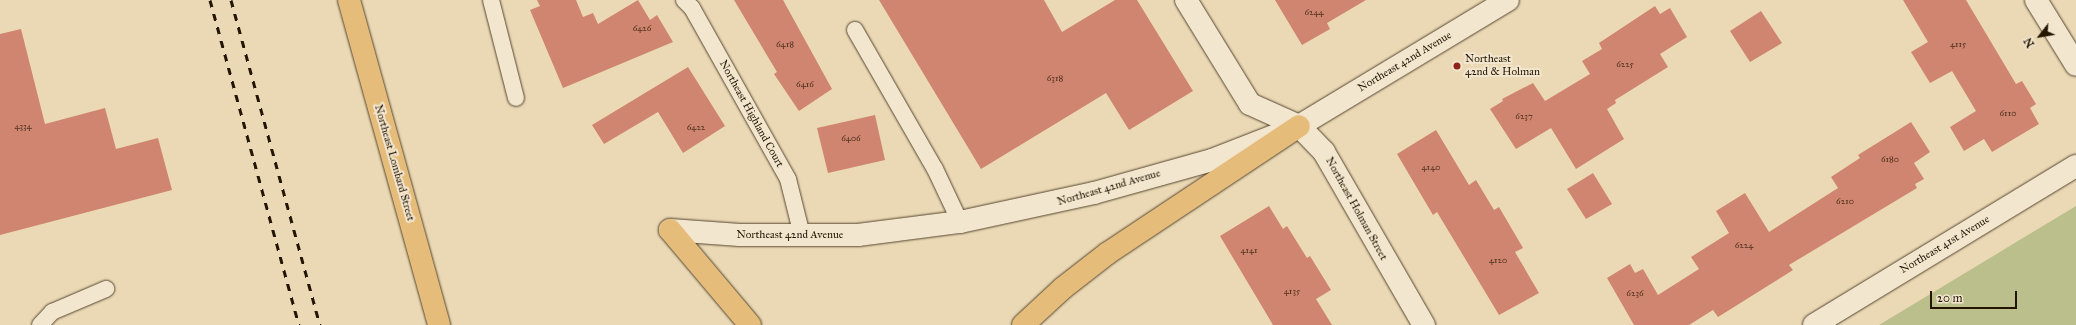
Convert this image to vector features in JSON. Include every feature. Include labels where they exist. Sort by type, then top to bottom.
[{"type":"main road","name":"Northeast Lombard Street","points":[[349,0],[439,325]]},
{"type":"main road","points":[[1023,325],[1063,288],[1108,253],[1299,126]]},
{"type":"main road","points":[[670,230],[750,325]]},
{"type":"street","name":"Northeast Holman Street","points":[[1186,0],[1244,98],[1250,104],[1299,126],[1324,152],[1424,325]]},
{"type":"street","name":"Northeast 42nd Avenue","points":[[670,230],[802,235],[858,235],[960,222],[1043,206],[1212,160],[1299,126],[1508,0]]},
{"type":"street","points":[[2036,0],[2076,65]]},
{"type":"street","name":"Northeast 41st Avenue","points":[[1814,325],[2076,166]]},
{"type":"lane","points":[[490,0],[516,98]]},
{"type":"lane","name":"Northeast Highland Court","points":[[684,0],[692,8],[788,179],[802,235]]},
{"type":"lane","points":[[855,30],[936,169],[960,222]]},
{"type":"lane","points":[[40,325],[52,312],[106,289]]},
{"type":"green space","points":[[2076,206],[2076,325],[1879,325]]},
{"type":"building","points":[[537,0],[576,0],[583,17],[593,13],[598,24],[638,0],[650,20],[657,15],[673,42],[563,88],[530,10],[540,6]]},
{"type":"building","points":[[734,0],[783,0],[832,89],[799,111],[774,74],[777,72]]},
{"type":"building","points":[[879,0],[1044,0],[1062,32],[1115,0],[1137,0],[1193,91],[1129,130],[1106,93],[981,169]]},
{"type":"building","points":[[1275,0],[1366,0],[1327,23],[1330,29],[1302,45]]},
{"type":"building","points":[[1903,0],[1966,0],[2016,84],[2022,81],[2036,104],[2030,108],[2039,124],[1992,152],[1984,139],[1964,151],[1950,127],[1976,111],[1952,71],[1930,83],[1911,52],[1928,42]]},
{"type":"building","points":[[1655,6],[1660,14],[1670,8],[1687,37],[1660,54],[1668,67],[1615,100],[1616,103],[1607,109],[1624,139],[1576,169],[1551,128],[1516,149],[1490,109],[1503,101],[1502,99],[1533,83],[1545,101],[1590,74],[1582,61],[1602,49],[1599,43]]},
{"type":"building","points":[[1761,11],[1782,43],[1750,62],[1730,31]]},
{"type":"building","points":[[21,29],[45,124],[105,108],[116,149],[158,138],[172,190],[0,235],[0,34]]},
{"type":"building","points":[[688,67],[725,126],[683,153],[658,112],[604,144],[592,125]]},
{"type":"building","points":[[875,115],[885,160],[828,173],[817,128]]},
{"type":"building","points":[[1911,122],[1930,152],[1914,163],[1924,179],[1915,184],[1917,188],[1789,265],[1793,270],[1718,317],[1713,310],[1689,325],[1634,325],[1607,278],[1630,264],[1635,273],[1643,269],[1658,295],[1699,269],[1691,257],[1729,233],[1716,211],[1745,193],[1769,232],[1838,188],[1831,177],[1860,158],[1858,155]]},
{"type":"building","points":[[1436,130],[1469,185],[1476,180],[1494,210],[1499,207],[1523,248],[1515,252],[1539,293],[1499,315],[1437,212],[1433,215],[1397,154]]},
{"type":"building","points":[[1593,173],[1612,204],[1586,219],[1567,189]]},
{"type":"building","points":[[1269,206],[1283,229],[1287,226],[1307,258],[1310,256],[1331,290],[1316,299],[1332,325],[1273,325],[1220,236]]},
{"type":"railway","points":[[210,0],[299,325]]},
{"type":"railway","points":[[231,0],[320,325]]},
{"type":"place","name":"Northeast 42nd & Holman","points":[[1457,66]]}]
